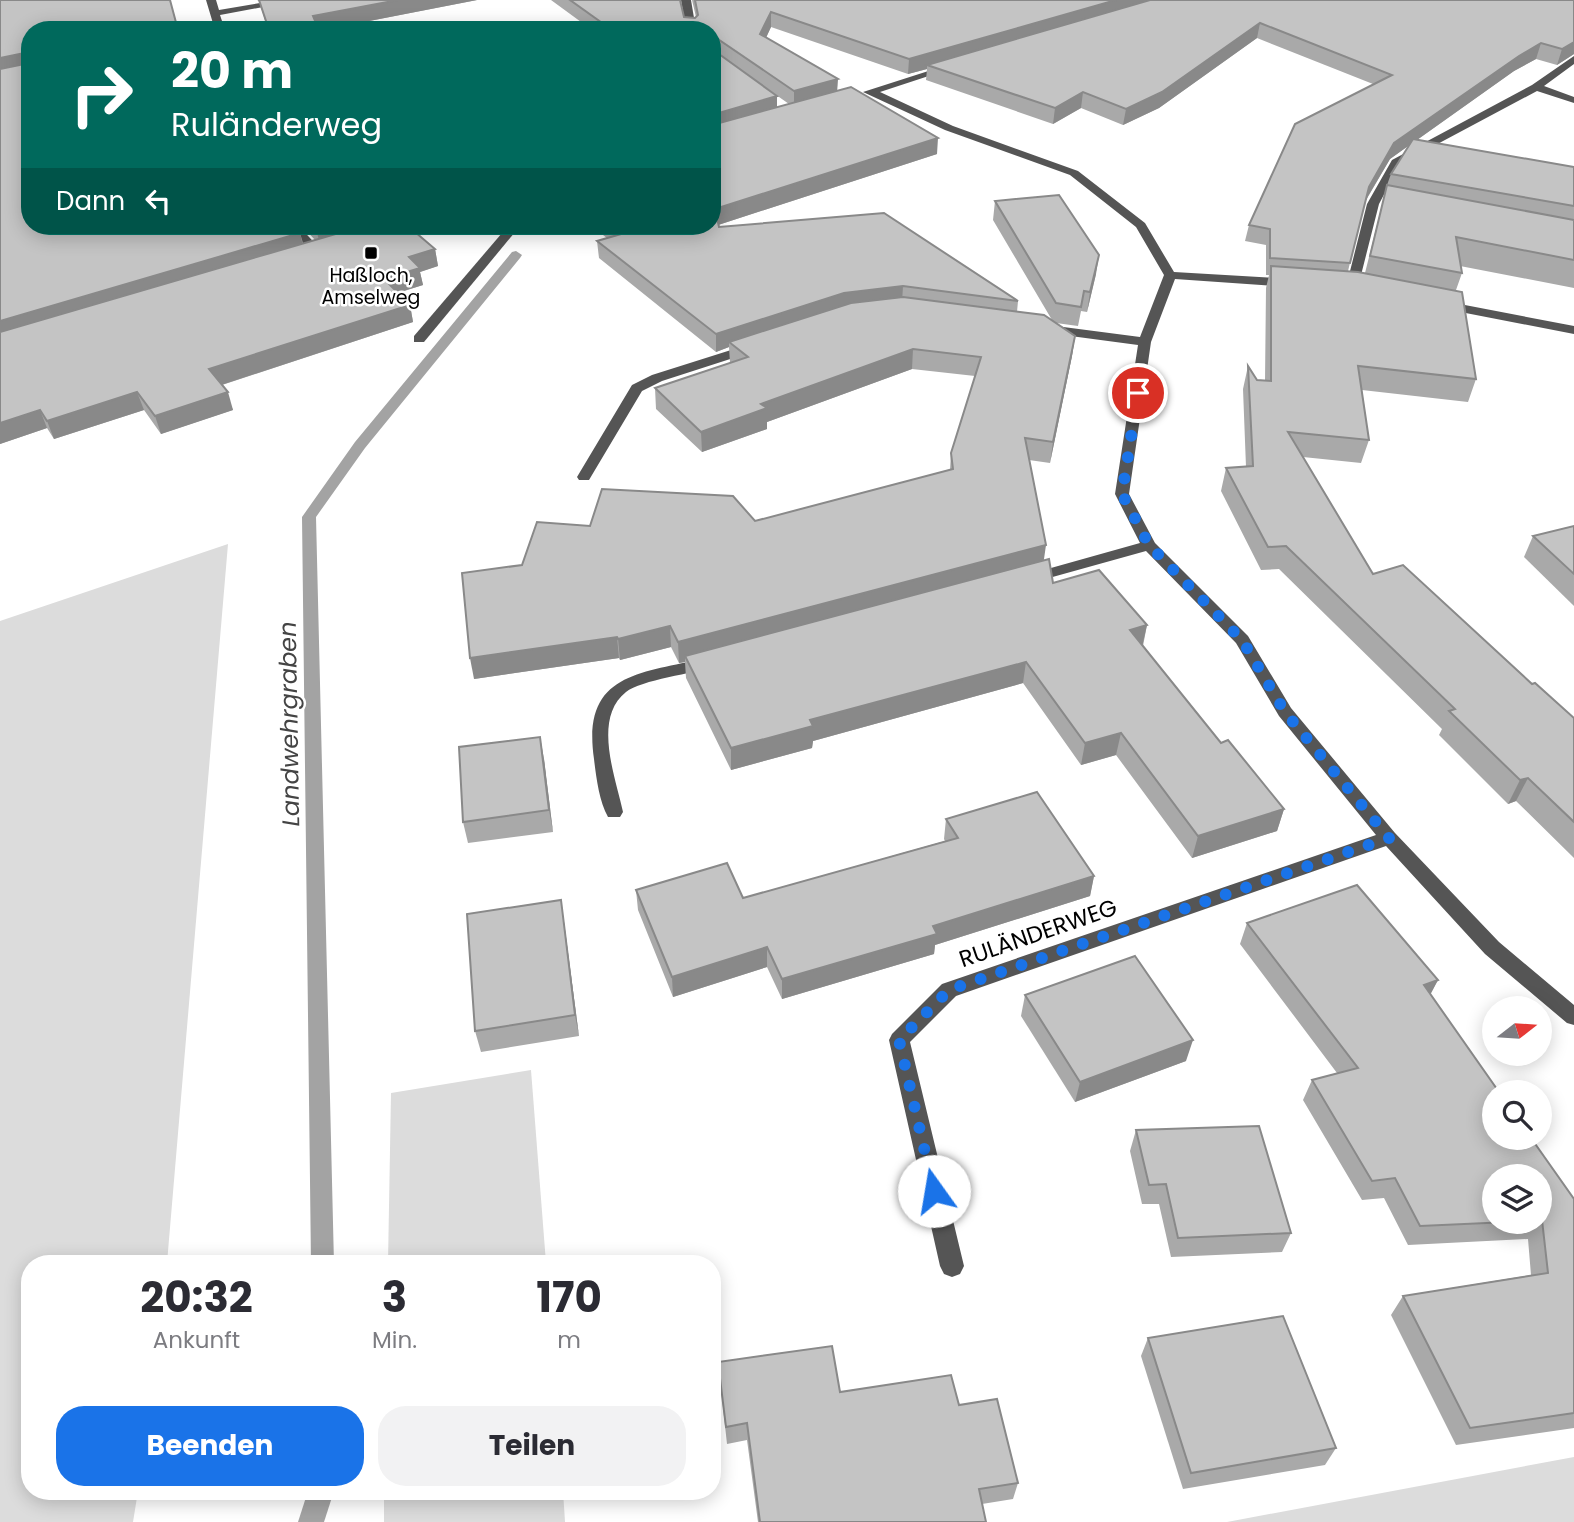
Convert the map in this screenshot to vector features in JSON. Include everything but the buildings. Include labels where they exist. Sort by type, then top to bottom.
[{"type":"street","points":[[211,0],[217,21]]},
{"type":"street","points":[[215,13],[295,0]]},
{"type":"street","points":[[686,0],[688,21]]},
{"type":"street","points":[[1352,288],[1373,204],[1396,162],[1536,87],[1574,59]]},
{"type":"street","points":[[857,95],[962,64]]},
{"type":"street","points":[[1536,87],[1574,100]]},
{"type":"street","points":[[871,91],[949,128],[1074,173],[1141,225],[1170,275]]},
{"type":"street","points":[[1373,204],[1386,207]]},
{"type":"street","points":[[302,256],[322,250],[304,235]]},
{"type":"street","points":[[419,339],[506,235]]},
{"type":"street","points":[[1170,275],[1300,284]]},
{"type":"street","points":[[1170,275],[1145,342],[1122,494],[1149,545],[1242,640],[1285,712],[1389,838],[1492,948],[1574,1017]]},
{"type":"street","points":[[1430,302],[1574,330]]},
{"type":"street","points":[[1037,327],[1145,342]]},
{"type":"street","points":[[584,477],[637,388],[657,378],[759,345]]},
{"type":"street","points":[[1020,581],[1149,545]]},
{"type":"street","points":[[614,812],[601,746],[601,712],[621,687],[729,658]]},
{"type":"street","name":"RULÄNDERWEG","points":[[952,1266],[899,1040],[949,990],[1389,838]]},
{"type":"shaded area","points":[[228,544],[168,1255],[21,1255],[21,1500],[137,1500],[133,1522],[0,1522],[0,621]]},
{"type":"shaded area","points":[[531,1070],[545,1255],[388,1255],[391,1093]]},
{"type":"shaded area","points":[[1574,1457],[1574,1522],[1227,1522]]},
{"type":"shaded area","points":[[384,1500],[564,1500],[565,1522],[384,1522]]},
{"type":"waterway","name":"Landwehrgraben","points":[[323,1255],[309,517],[360,445],[516,255]]},
{"type":"waterway","name":"Landwehrgraben","points":[[311,1522],[318,1500]]},
{"type":"place","name":"Haßloch, Amselweg","points":[[371,253]]},
{"type":"route","points":[[934,1191],[899,1040],[949,990],[1389,838],[1285,712],[1242,640],[1149,545],[1122,494],[1138,393]]}]
